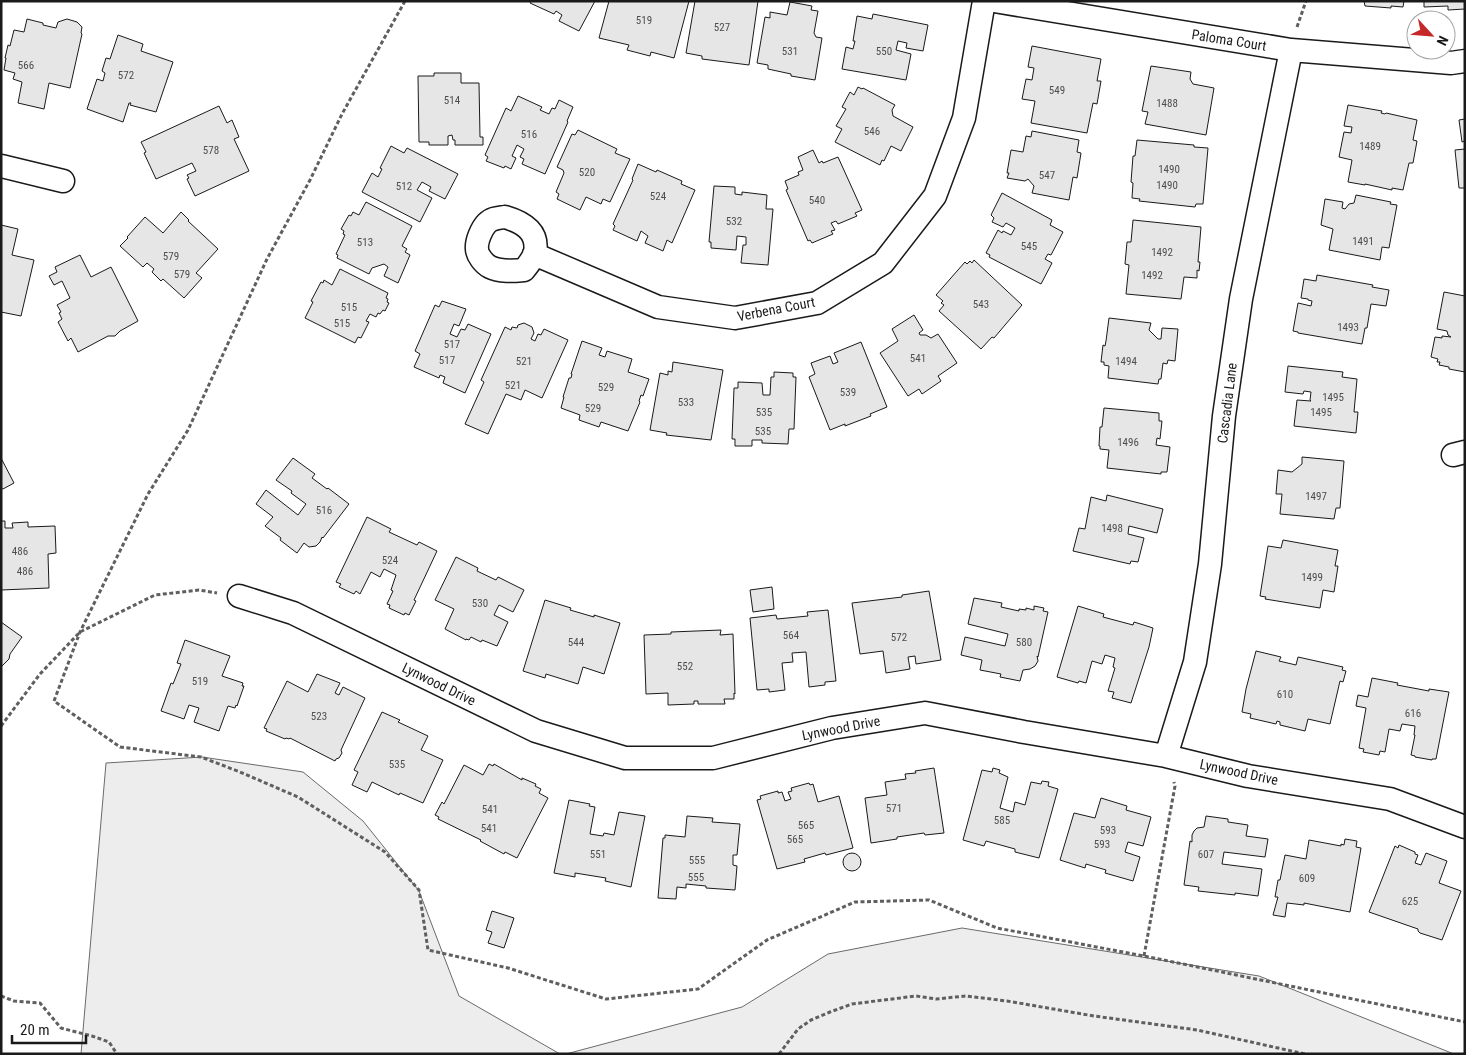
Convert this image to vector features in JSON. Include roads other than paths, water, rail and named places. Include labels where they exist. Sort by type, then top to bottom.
[{"type":"street","name":"Verbena Court","points":[[534,254],[658,307],[735,318],[817,303],[883,263],[935,196],[964,118],[984,1]]},
{"type":"street","name":"Paloma Court","points":[[994,1],[1291,50],[1452,63],[1465,61]]},
{"type":"street","name":"Cascadia Lane","points":[[1166,756],[1195,662],[1210,564],[1224,416],[1241,299],[1291,50]]},
{"type":"street","points":[[1,166],[63,181]]},
{"type":"street","name":"Lynwood Drive","points":[[239,596],[293,613],[536,731],[625,758],[713,758],[832,728],[925,713],[1166,756],[1248,776],[1390,799],[1465,827]]}]
